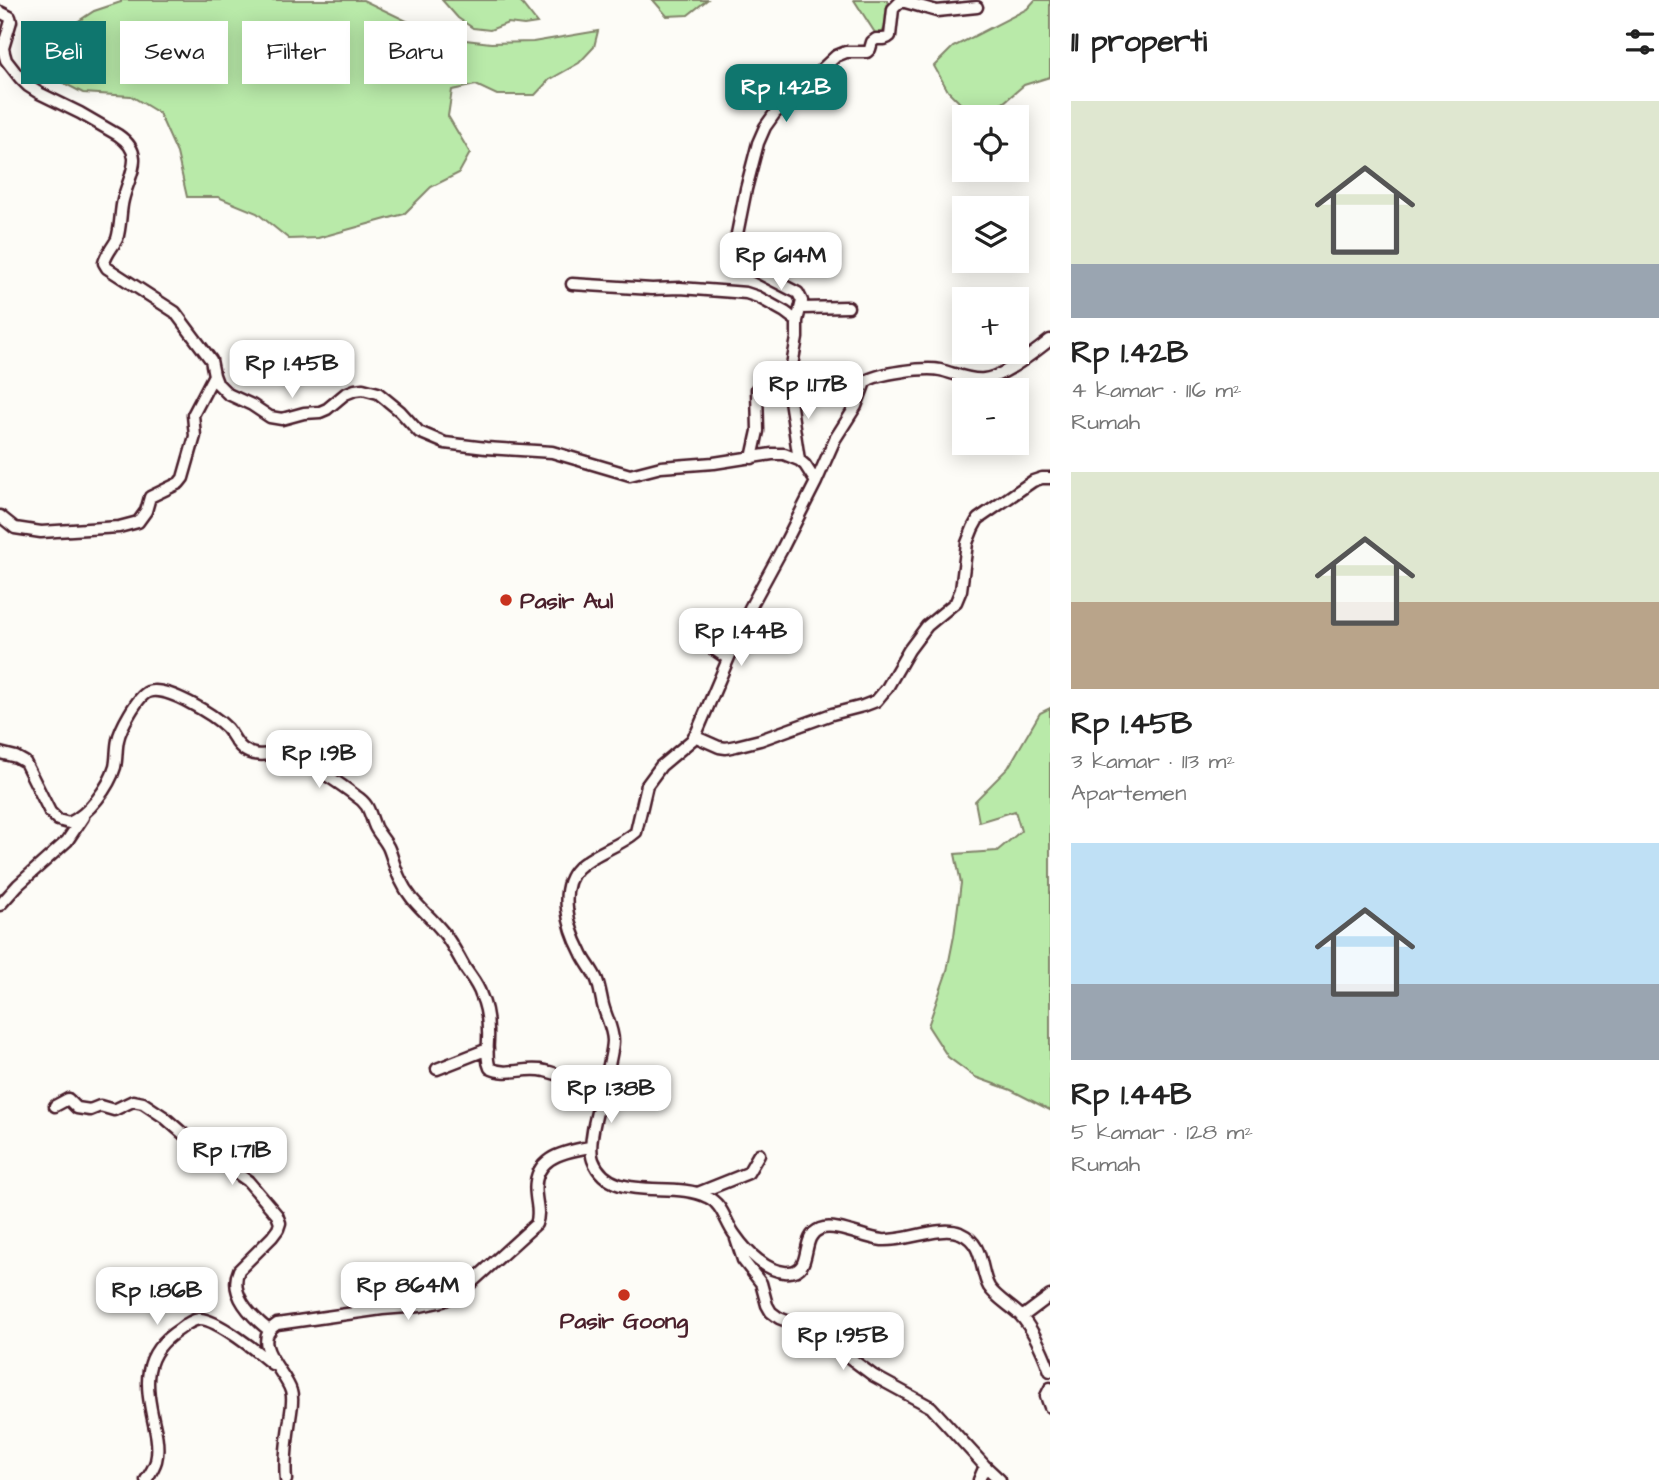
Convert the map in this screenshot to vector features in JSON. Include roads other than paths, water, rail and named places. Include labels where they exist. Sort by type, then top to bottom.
[{"type":"street","points":[[799,460],[788,387],[802,299],[794,290],[732,259],[758,143],[775,113],[836,56],[846,52],[867,52],[876,38],[888,38],[893,9],[900,2],[937,10],[977,7]]},
{"type":"street","points":[[0,12],[10,17],[11,21],[3,48],[4,54],[13,70],[28,86],[118,135],[130,145],[134,156],[132,173],[123,197],[117,238],[104,263],[107,268],[175,312],[211,360],[217,383],[229,394],[270,417],[282,419],[320,412],[345,394],[355,390],[371,390],[392,404],[419,432],[445,443],[552,452],[630,475],[662,467],[779,454],[799,460],[816,482]]},
{"type":"street","points":[[572,284],[746,293],[777,307],[797,321]]},
{"type":"street","points":[[801,308],[848,307]]},
{"type":"street","points":[[1000,1480],[930,1407],[874,1376],[815,1332],[779,1318],[771,1312],[761,1283],[743,1260],[735,1235],[718,1205],[710,1198],[677,1189],[630,1187],[605,1176],[595,1165],[590,1147],[611,1055],[612,1035],[599,985],[577,943],[567,911],[566,892],[572,876],[581,866],[636,832],[650,779],[695,736],[750,608],[868,379],[928,369],[986,379],[1030,355],[1050,340]]},
{"type":"street","points":[[0,516],[21,530],[49,532],[119,527],[138,522],[146,511],[150,497],[179,483],[183,478],[195,436],[193,415],[214,375]]},
{"type":"street","points":[[752,458],[758,431],[757,389],[788,387]]},
{"type":"street","points":[[695,736],[719,747],[736,746],[876,701],[931,621],[958,598],[967,543],[978,519],[1030,482],[1050,478]]},
{"type":"street","points":[[711,632],[712,648],[729,659]]},
{"type":"street","points":[[0,753],[25,762],[50,812],[58,820],[69,823],[87,809],[108,785],[115,767],[121,731],[137,702],[150,691],[160,690],[173,694],[215,718],[245,751],[252,754],[290,755],[306,764],[355,794],[368,806],[405,890],[444,934],[481,994],[488,1024],[488,1063],[493,1069],[505,1072],[529,1069],[547,1071],[602,1096]]},
{"type":"street","points":[[0,905],[67,841],[87,809]]},
{"type":"street","points":[[437,1069],[488,1049]]},
{"type":"street","points":[[55,1106],[68,1099],[77,1108],[90,1110],[99,1106],[114,1110],[133,1101],[143,1103],[248,1181],[277,1215],[280,1226],[241,1266],[236,1283],[245,1308],[270,1331]]},
{"type":"street","points":[[286,1480],[286,1446],[292,1394],[267,1349],[267,1338],[272,1327],[277,1324],[430,1304],[461,1292],[536,1224],[536,1179],[546,1162],[565,1152],[590,1147]]},
{"type":"street","points":[[697,1193],[748,1173],[759,1154]]},
{"type":"street","points":[[735,1235],[762,1263],[786,1273],[802,1267],[810,1238],[821,1228],[889,1240],[957,1232],[967,1237],[977,1248],[986,1280],[992,1290],[1022,1317],[1037,1341],[1050,1371]]},
{"type":"street","points":[[1022,1317],[1050,1296]]},
{"type":"street","points":[[146,1480],[156,1463],[157,1454],[148,1368],[154,1353],[167,1338],[195,1321],[204,1320],[237,1337],[278,1369]]},
{"type":"street","points":[[1050,1388],[1046,1396],[1050,1407]]},
{"type":"street","points":[[979,1480],[985,1466]]},
{"type":"place","name":"Pasir Aul","points":[[506,600]]},
{"type":"place","name":"Pasir Goong","points":[[624,1295]]}]
